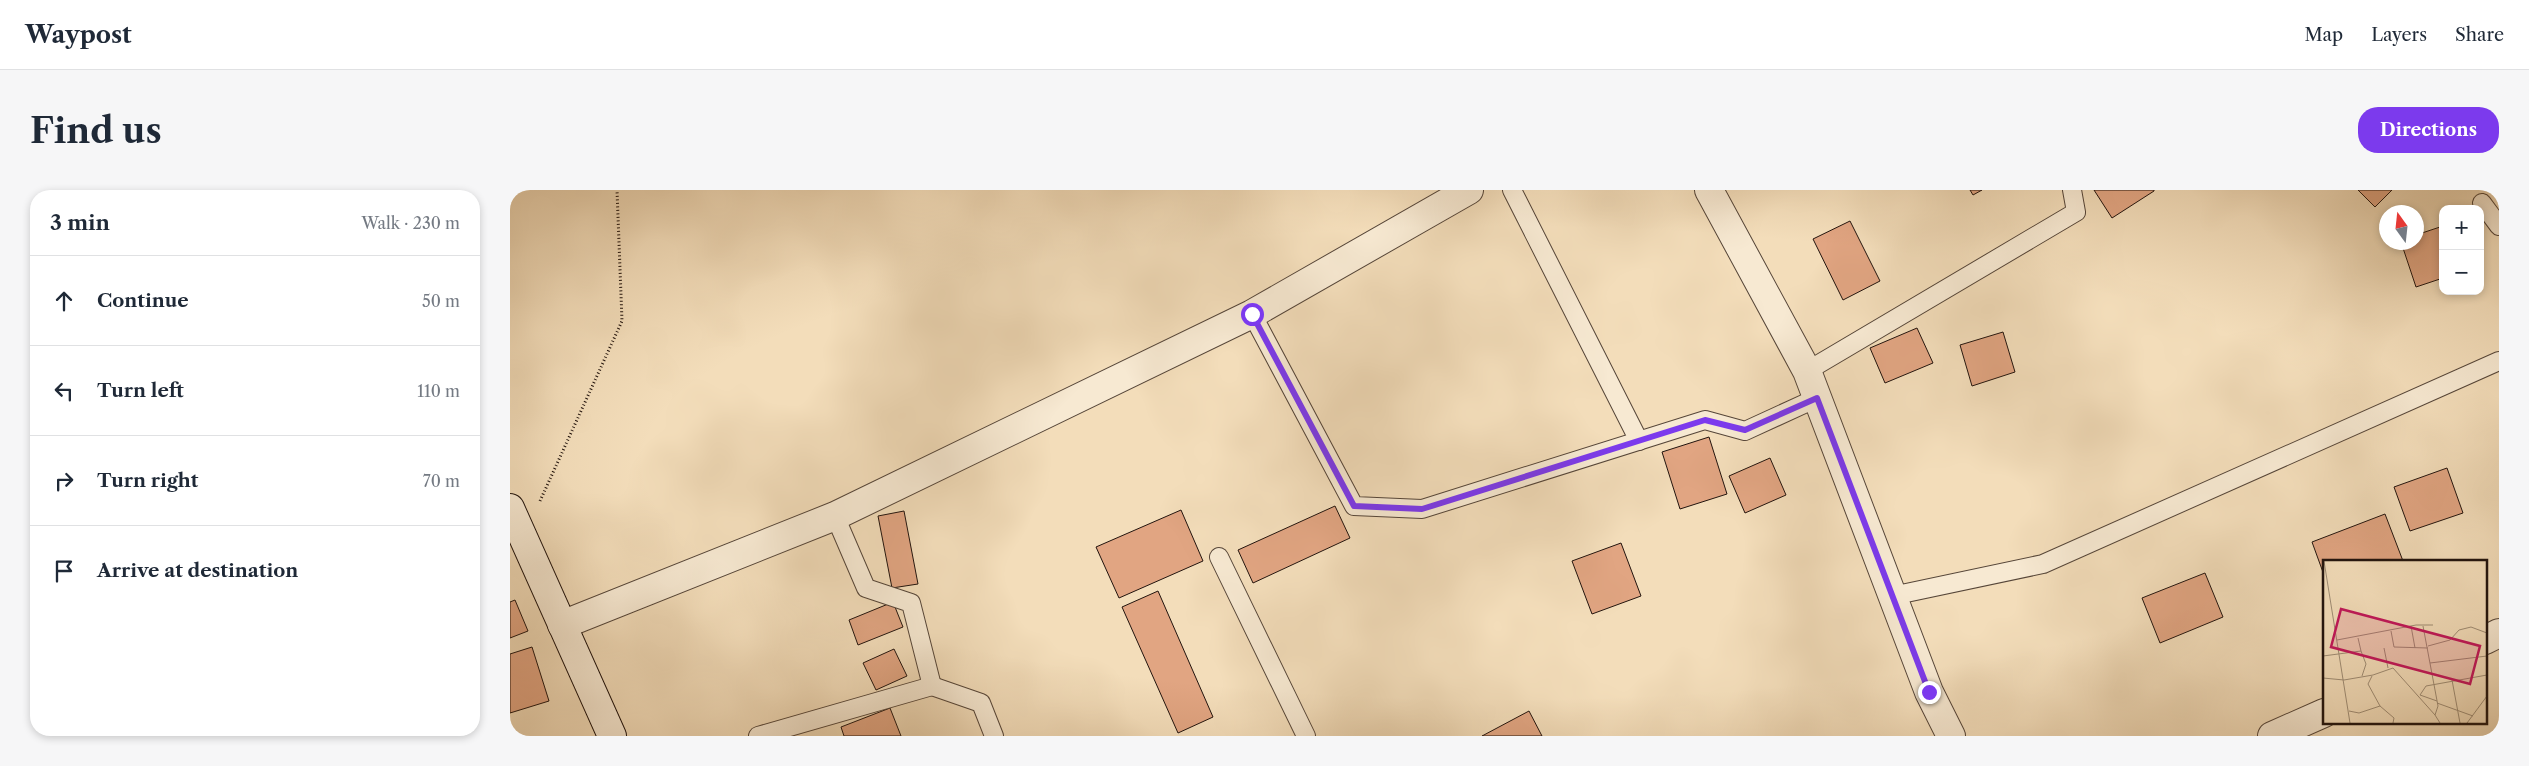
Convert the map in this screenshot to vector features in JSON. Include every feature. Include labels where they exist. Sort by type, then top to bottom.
[{"type":"street","points":[[562,625],[835,516],[1252,314],[1469,190]]},
{"type":"street","points":[[1709,190],[1807,371],[1929,692],[1951,736]]},
{"type":"street","points":[[510,508],[516,540],[562,625],[612,736]]},
{"type":"street","points":[[2486,640],[2499,633]]},
{"type":"street","points":[[2272,736],[2323,713]]},
{"type":"lane","points":[[1512,190],[1639,441]]},
{"type":"lane","points":[[1807,371],[2076,212],[2072,190]]},
{"type":"lane","points":[[2482,203],[2499,226]]},
{"type":"lane","points":[[1252,314],[1354,506],[1422,509],[1705,420],[1745,430],[1817,398]]},
{"type":"lane","points":[[1892,596],[2043,564],[2499,361]]},
{"type":"lane","points":[[835,516],[866,588],[911,602],[932,686]]},
{"type":"lane","points":[[1219,558],[1306,736]]},
{"type":"lane","points":[[758,736],[932,686],[981,703],[994,736]]},
{"type":"path","points":[[516,540],[622,322],[617,190]]},
{"type":"building","points":[[1970,190],[1982,190],[1973,195]]},
{"type":"building","points":[[2094,190],[2154,190],[2154,191],[2112,218]]},
{"type":"building","points":[[2358,190],[2392,190],[2375,207]]},
{"type":"building","points":[[1850,221],[1880,281],[1843,300],[1813,239]]},
{"type":"building","points":[[2439,227],[2439,279],[2416,287],[2404,250],[2424,250],[2424,232]]},
{"type":"building","points":[[1917,328],[1933,363],[1885,383],[1870,348]]},
{"type":"building","points":[[2003,332],[2015,372],[1972,386],[1960,345]]},
{"type":"building","points":[[1709,437],[1727,494],[1680,509],[1662,452]]},
{"type":"building","points":[[1770,458],[1786,495],[1745,513],[1729,476]]},
{"type":"building","points":[[2447,468],[2463,513],[2410,531],[2394,487]]},
{"type":"building","points":[[1335,506],[1350,538],[1253,583],[1238,550]]},
{"type":"building","points":[[1181,510],[1203,561],[1119,598],[1096,547]]},
{"type":"building","points":[[904,511],[918,584],[892,588],[878,516]]},
{"type":"building","points":[[2385,514],[2403,560],[2323,560],[2323,572],[2312,542]]},
{"type":"building","points":[[1621,543],[1641,596],[1592,614],[1572,561]]},
{"type":"building","points":[[2205,573],[2223,617],[2160,643],[2142,598]]},
{"type":"building","points":[[1158,591],[1213,717],[1178,733],[1122,607]]},
{"type":"building","points":[[515,600],[528,631],[510,638],[510,602]]},
{"type":"building","points":[[893,602],[903,627],[858,645],[849,620]]},
{"type":"building","points":[[532,647],[549,701],[510,713],[510,654]]},
{"type":"building","points":[[894,649],[907,676],[876,690],[863,663]]},
{"type":"building","points":[[890,708],[901,736],[844,736],[841,727]]},
{"type":"building","points":[[1529,711],[1542,736],[1482,736]]},
{"type":"route","points":[[1252,314],[1354,506],[1422,509],[1705,420],[1745,430],[1817,398],[1929,692]]}]
